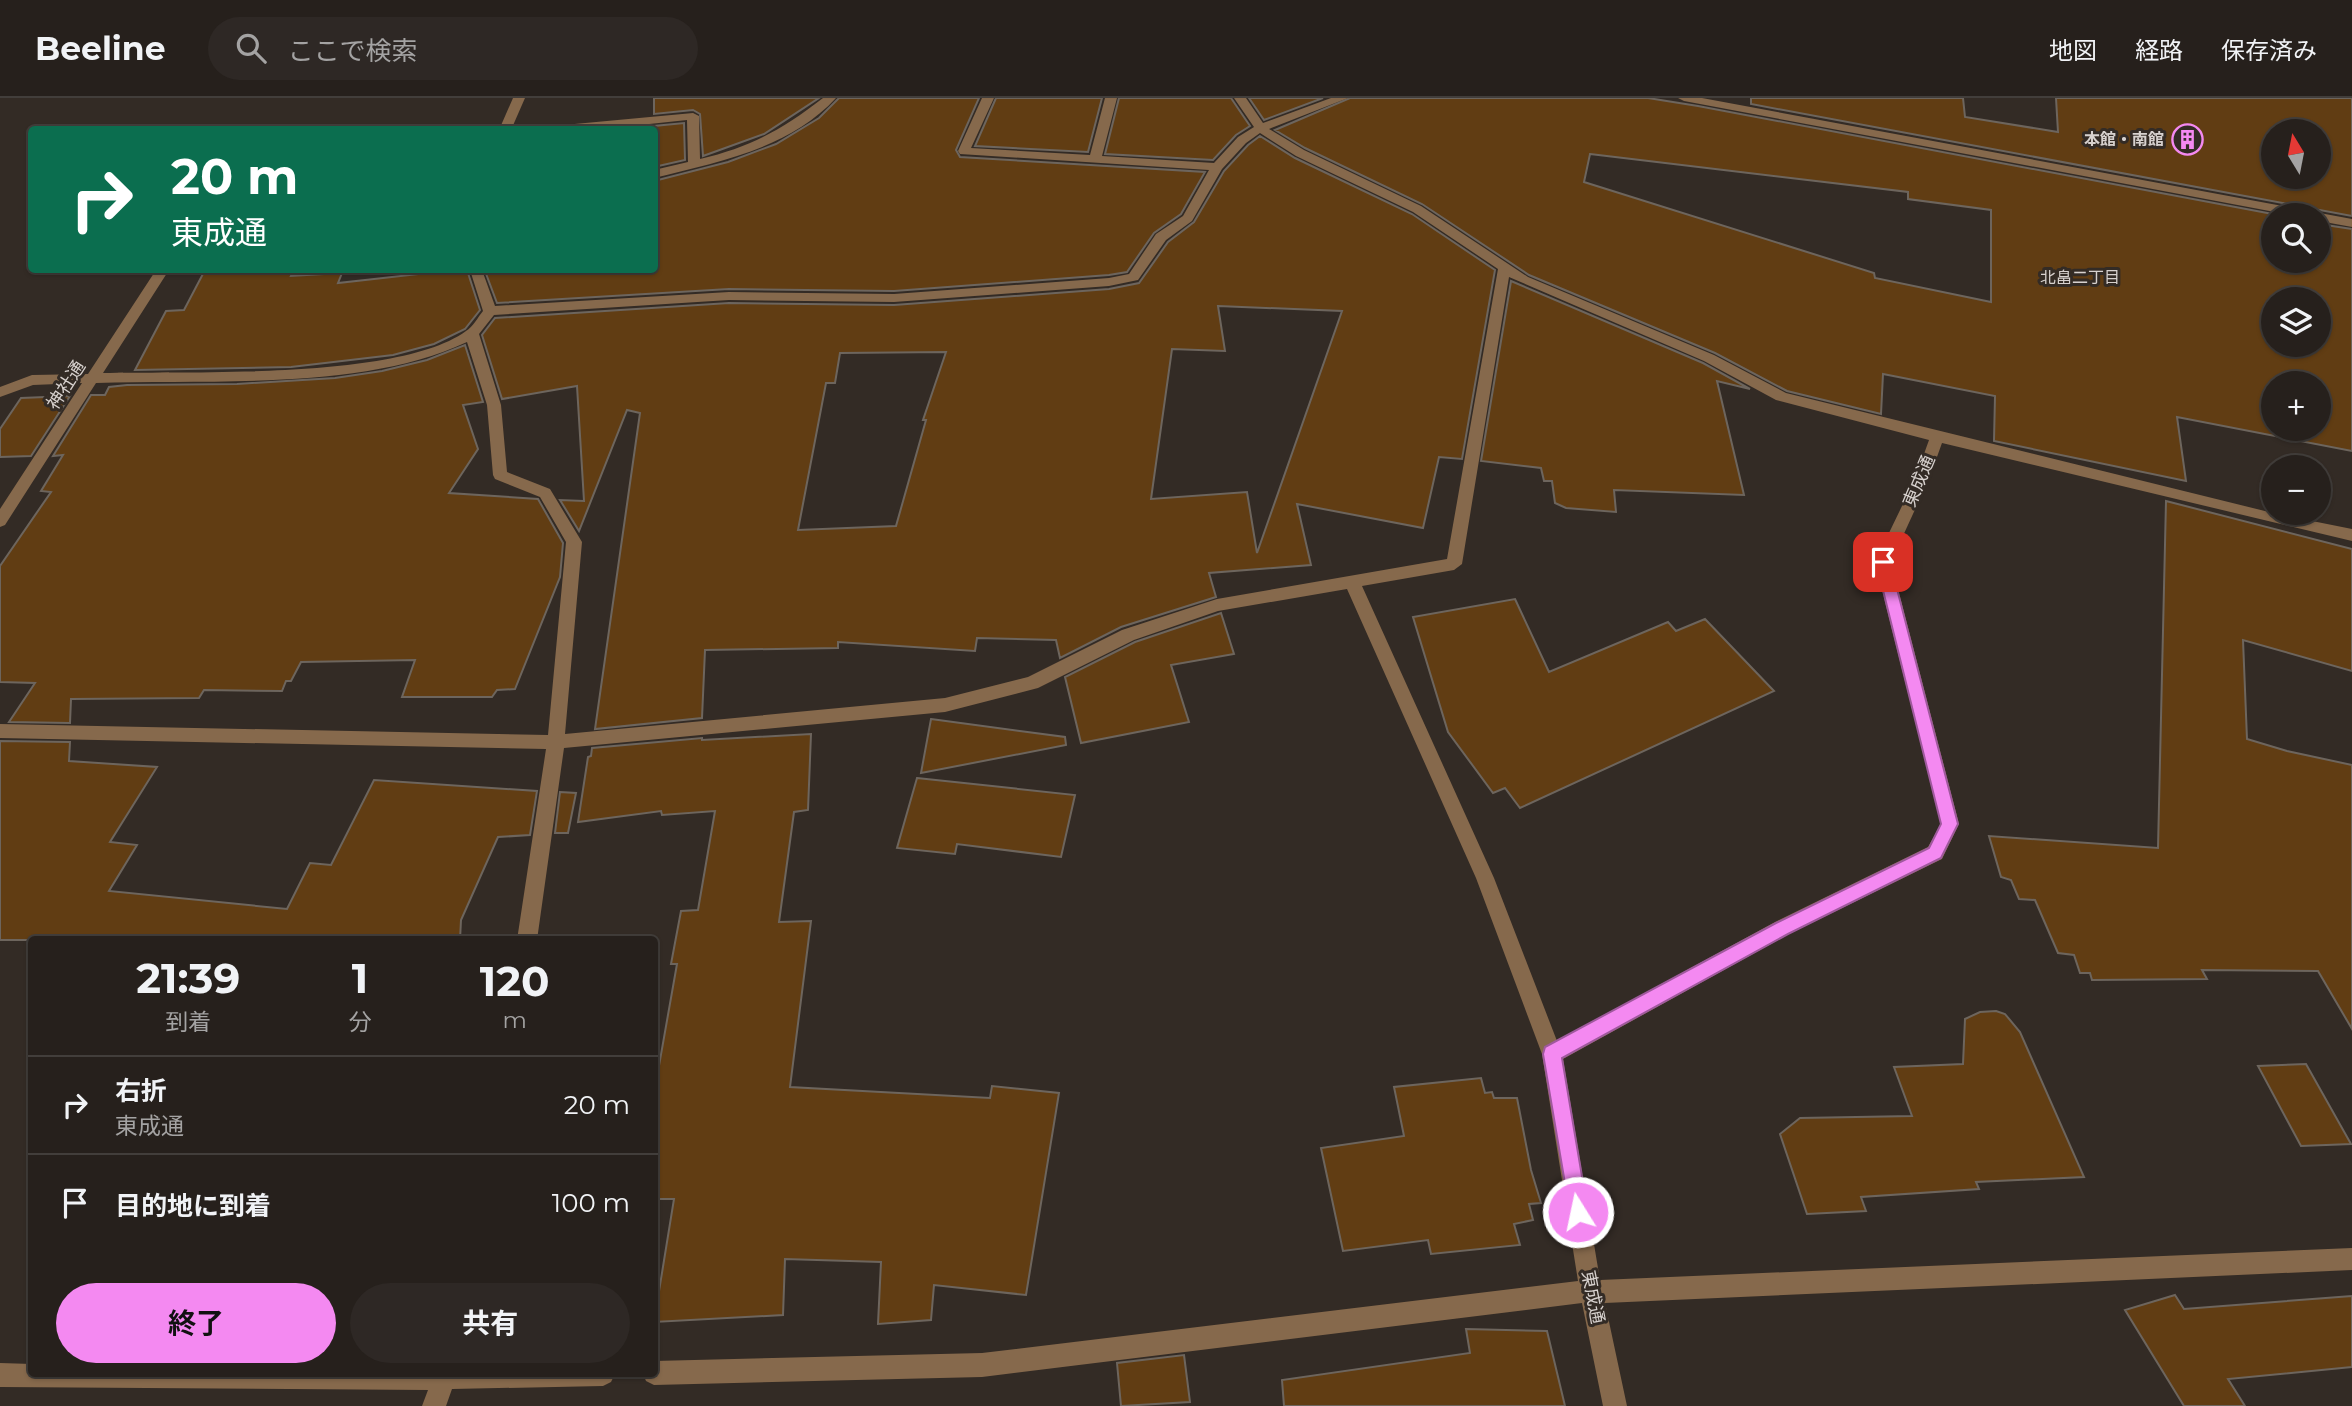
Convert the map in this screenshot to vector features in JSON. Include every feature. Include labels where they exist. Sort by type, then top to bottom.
[{"type":"street","points":[[507,126],[519,98]]},
{"type":"street","points":[[658,173],[744,152],[797,124],[830,98]]},
{"type":"street","points":[[988,98],[964,150],[1217,167]]},
{"type":"street","points":[[1095,159],[1111,98]]},
{"type":"street","points":[[1240,98],[1260,128],[1300,153],[1417,209],[1523,280],[1709,358],[1781,397],[1937,437],[2352,534]]},
{"type":"street","points":[[489,310],[729,296],[894,298],[1109,282],[1133,277],[1160,237],[1188,218],[1217,167],[1242,140],[1260,128],[1342,98]]},
{"type":"street","points":[[1684,98],[2261,206]]},
{"type":"street","points":[[593,126],[693,116],[694,164]]},
{"type":"street","points":[[2331,219],[2352,223]]},
{"type":"street","points":[[0,731],[556,743],[945,705],[1032,683],[1128,635],[1217,605],[1454,564],[1504,269]]},
{"type":"street","name":"神社通","points":[[0,521],[160,273]]},
{"type":"street","points":[[477,273],[489,310]]},
{"type":"street","points":[[0,393],[33,380],[316,372],[404,361],[444,350],[472,334],[489,310]]},
{"type":"street","points":[[472,334],[494,405],[500,475],[545,493],[574,542],[556,743],[528,936]]},
{"type":"street","name":"東成通","points":[[1615,1406],[1591,1292],[1552,1054],[1782,928],[1935,853],[1950,824],[1883,562],[1922,479],[1937,437]]},
{"type":"street","points":[[1351,580],[1485,878],[1552,1054]]},
{"type":"street","points":[[658,1373],[982,1365],[1546,1294],[1838,1284],[2352,1259]]},
{"type":"street","points":[[0,1375],[28,1375]]},
{"type":"street","points":[[434,1406],[445,1377]]},
{"type":"building","points":[[654,98],[819,98],[764,134],[703,156],[700,114],[693,110],[654,114]]},
{"type":"building","points":[[839,98],[979,98],[956,150],[960,157],[1205,172],[1181,214],[1154,233],[1127,272],[894,291],[729,289],[497,303],[486,273],[658,273],[658,180],[728,162],[776,144],[819,118]]},
{"type":"building","points":[[996,98],[1102,98],[1088,152],[975,146]]},
{"type":"building","points":[[1119,98],[1231,98],[1250,126],[1236,135],[1213,160],[1105,154]]},
{"type":"building","points":[[1249,98],[1323,98],[1264,120]]},
{"type":"building","points":[[1350,98],[1648,98],[2261,212],[2261,273],[2331,273],[2331,226],[2352,229],[2352,451],[2301,441],[2331,441],[2331,371],[2261,371],[2261,433],[2177,417],[2186,481],[1994,441],[1995,396],[1883,374],[1881,414],[1787,391],[1715,353],[1529,275],[1422,204],[1305,148],[1275,130]],"holes":[[[1590,154],[1908,192],[1908,199],[1991,210],[1991,302],[1875,278],[1874,273],[1584,182]]]},
{"type":"building","points":[[1751,98],[1963,98],[1965,117],[2058,132],[2056,98],[2352,98],[2352,216],[2331,212],[2331,203],[2282,203],[1751,104]]},
{"type":"building","points":[[684,123],[685,160],[658,166],[658,126],[654,126]]},
{"type":"building","points":[[1260,136],[1295,158],[1412,214],[1495,270],[1462,459],[1439,457],[1423,528],[1297,504],[1311,565],[1209,573],[1216,597],[1121,627],[1060,658],[1056,640],[977,638],[975,651],[838,642],[838,648],[705,650],[702,718],[595,729],[640,413],[627,410],[579,531],[560,500],[584,501],[577,386],[502,399],[482,335],[495,318],[729,303],[894,305],[1109,289],[1139,283],[1168,242],[1194,222],[1224,171]],"holes":[[[1218,306],[1342,311],[1257,553],[1247,492],[1151,499],[1172,349],[1225,351]],[[946,352],[923,420],[926,420],[896,526],[798,530],[826,383],[835,383],[840,353]]]},
{"type":"building","points":[[203,273],[292,273],[291,276],[342,273],[338,283],[427,273],[468,273],[480,310],[465,329],[434,344],[393,355],[291,367],[135,370],[166,311],[184,310]]},
{"type":"building","points":[[1511,281],[1703,363],[1750,389],[1717,381],[1744,495],[1614,490],[1616,512],[1566,508],[1555,503],[1552,481],[1544,481],[1541,468],[1481,461]]},
{"type":"building","points":[[465,345],[483,402],[463,405],[478,449],[449,493],[538,499],[563,543],[560,577],[515,689],[497,690],[492,697],[402,697],[415,660],[301,662],[291,681],[286,681],[282,691],[204,690],[199,698],[71,699],[70,723],[9,722],[35,683],[0,682],[0,566],[51,492],[41,491],[63,455],[53,456],[91,395],[105,395],[109,387],[127,385],[237,384],[335,378],[382,371],[427,360]]},
{"type":"building","points":[[70,396],[31,456],[0,457],[0,429],[21,398]]},
{"type":"building","points":[[2166,501],[2352,549],[2352,671],[2243,640],[2247,739],[2352,765],[2352,1029],[2318,971],[2202,970],[2207,979],[2092,980],[2090,973],[2080,973],[2074,955],[2058,953],[2035,900],[2019,899],[2011,880],[2001,877],[1989,836],[2158,848]]},
{"type":"building","points":[[1515,599],[1549,672],[1668,622],[1676,631],[1705,619],[1774,691],[1520,808],[1505,788],[1493,793],[1448,732],[1413,617]]},
{"type":"building","points":[[1221,613],[1234,654],[1171,665],[1189,722],[1081,743],[1065,677],[1135,642]]},
{"type":"building","points":[[931,719],[1065,737],[1066,745],[921,773]]},
{"type":"building","points":[[811,734],[808,810],[794,812],[779,922],[811,921],[790,1087],[990,1098],[992,1086],[1059,1093],[1026,1295],[934,1285],[931,1320],[878,1324],[881,1262],[785,1259],[783,1315],[658,1322],[658,1297],[674,1199],[658,1199],[658,1071],[677,964],[671,964],[681,911],[698,910],[715,811],[662,815],[661,811],[578,822],[588,757],[591,756],[592,748]]},
{"type":"building","points":[[0,741],[70,742],[69,761],[157,767],[110,842],[137,845],[109,891],[287,909],[310,863],[331,865],[374,780],[537,791],[530,835],[498,837],[461,920],[460,936],[28,936],[28,940],[0,940]]},
{"type":"building","points":[[917,778],[1075,795],[1061,857],[957,844],[955,854],[897,848]]},
{"type":"building","points":[[560,792],[576,793],[568,833],[555,833]]},
{"type":"building","points":[[1996,1011],[2005,1014],[2020,1032],[2084,1177],[1976,1182],[1979,1189],[1861,1197],[1866,1211],[1807,1214],[1780,1134],[1800,1118],[1912,1116],[1894,1067],[1963,1064],[1965,1019],[1980,1012]]},
{"type":"building","points":[[2306,1064],[2351,1144],[2301,1146],[2258,1066]]},
{"type":"building","points":[[1481,1078],[1485,1093],[1492,1092],[1494,1098],[1517,1098],[1531,1170],[1541,1203],[1529,1204],[1533,1220],[1514,1224],[1520,1245],[1431,1254],[1428,1240],[1343,1251],[1321,1148],[1404,1136],[1394,1087]]},
{"type":"building","points":[[2175,1295],[2184,1309],[2352,1296],[2352,1367],[2228,1379],[2245,1406],[2184,1406],[2125,1310]]},
{"type":"building","points":[[1466,1329],[1547,1331],[1565,1406],[1284,1406],[1282,1380],[1470,1353]]},
{"type":"building","points":[[1184,1355],[1190,1402],[1121,1406],[1117,1363]]},
{"type":"place","name":"本館・南館","points":[[2187,139]]},
{"type":"district","name":"北畠二丁目","points":[[2080,277]]},
{"type":"route","points":[[1578,1212],[1552,1054],[1782,928],[1935,853],[1950,824],[1883,562]]}]
